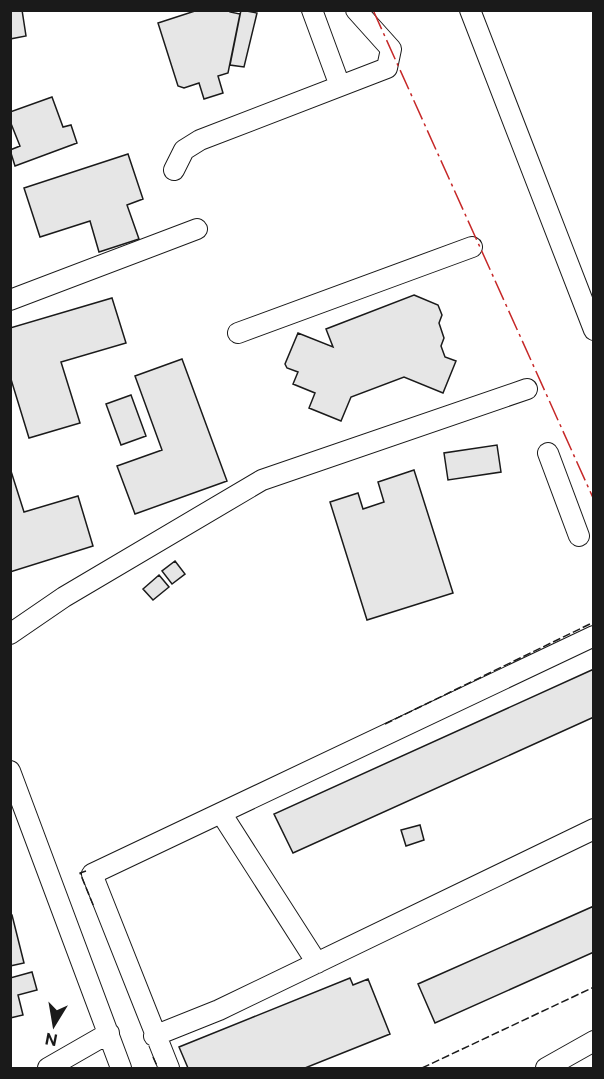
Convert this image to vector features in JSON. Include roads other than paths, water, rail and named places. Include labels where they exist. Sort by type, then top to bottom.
[{"type":"street","points":[[312,10],[340,86]]},
{"type":"street","points":[[174,170],[184,150],[200,140],[387,68],[391,49],[356,10]]},
{"type":"street","points":[[470,10],[594,330]]},
{"type":"street","points":[[10,300],[197,230]]},
{"type":"street","points":[[238,333],[472,246]]},
{"type":"street","points":[[10,634],[64,597],[262,480],[527,389]]},
{"type":"street","points":[[548,453],[579,536]]},
{"type":"street","points":[[169,1068],[154,1036],[92,874],[594,636]]},
{"type":"street","points":[[10,771],[120,1068]]},
{"type":"street","points":[[221,813],[317,963]]},
{"type":"street","points":[[154,1036],[219,1010],[594,830]]},
{"type":"street","points":[[48,1068],[108,1033]]},
{"type":"street","points":[[546,1068],[594,1041]]}]
